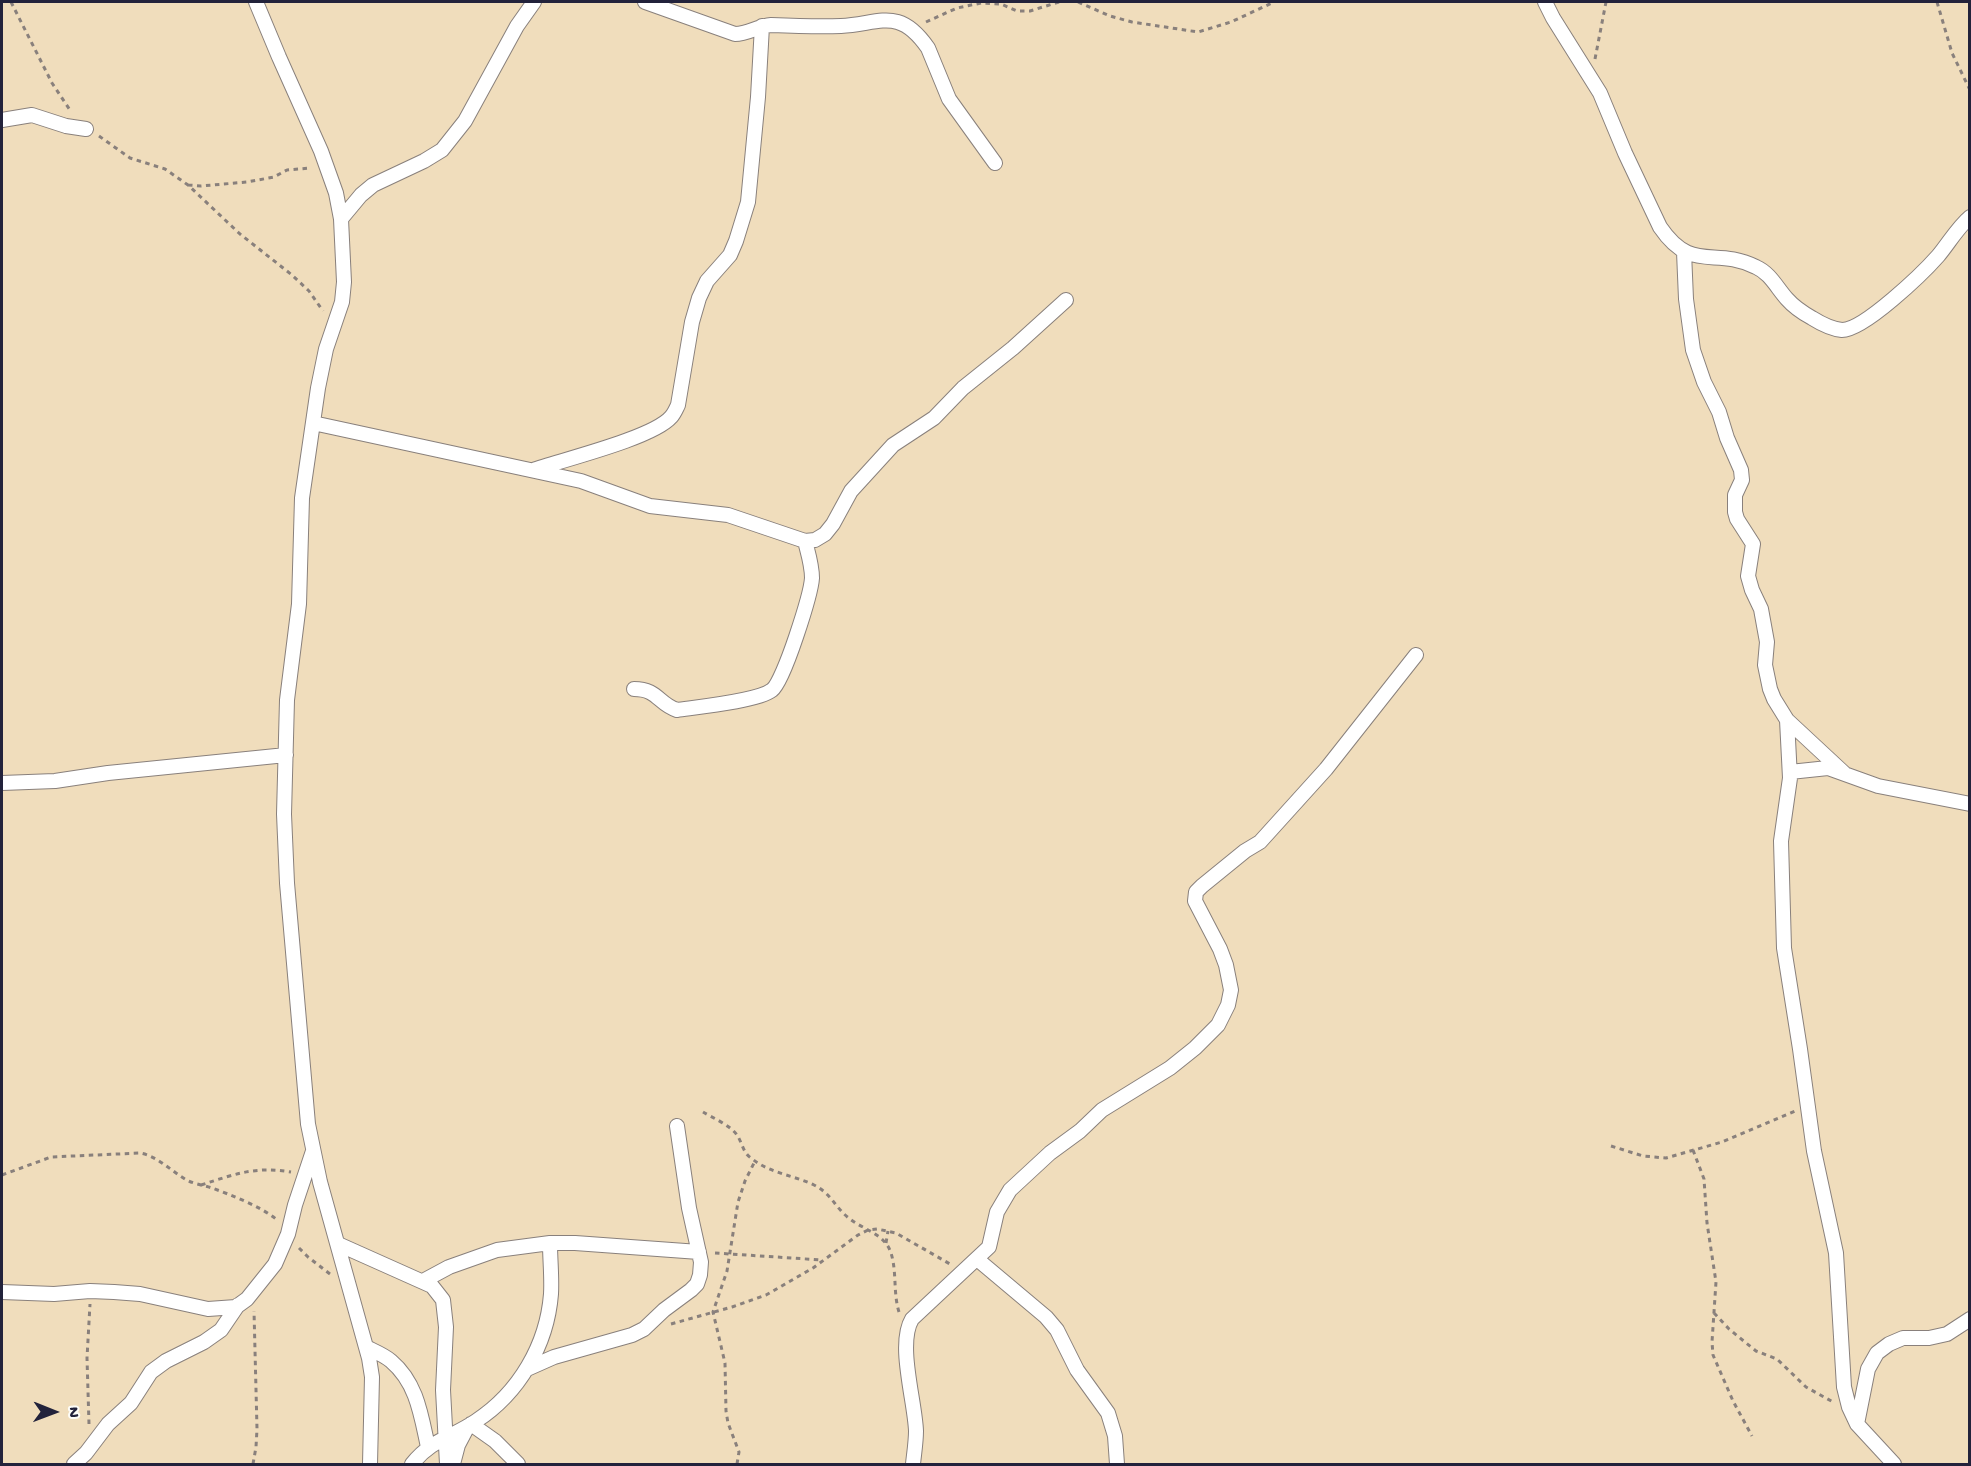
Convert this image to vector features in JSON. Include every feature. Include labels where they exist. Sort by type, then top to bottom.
[{"type":"street","points":[[256,2],[327,167],[336,193],[341,219],[344,282],[342,302],[320,379],[302,498],[299,604],[287,700],[284,814],[287,883],[303,1073],[313,1149],[372,1377],[370,1464]]},
{"type":"street","points":[[341,219],[361,195],[373,185],[442,150],[465,121],[517,26],[534,2]]},
{"type":"street","points":[[645,2],[735,34],[746,33],[762,26],[850,25],[879,19],[898,22],[910,28],[923,40],[949,99],[994,163]]},
{"type":"street","points":[[1545,2],[1600,93],[1625,153],[1660,226],[1673,244],[1696,257],[1720,258],[1755,266],[1766,273],[1795,307],[1812,318],[1842,330],[1861,324],[1937,257],[1959,226],[1970,217]]},
{"type":"street","points":[[533,470],[643,433],[672,417],[678,405],[692,322],[699,298],[707,281],[729,255],[736,241],[748,202],[762,26]]},
{"type":"street","points":[[2,120],[32,115],[66,126],[86,129]]},
{"type":"street","points":[[1684,252],[1686,299],[1693,350],[1741,470],[1742,480],[1735,495],[1735,512],[1753,544],[1748,576],[1761,609],[1767,642],[1765,665],[1767,677],[1774,699],[1787,720],[1844,773]]},
{"type":"street","points":[[313,423],[581,481],[650,506],[728,515],[806,541],[815,540],[825,534],[833,524],[851,490],[893,445],[934,418],[963,388],[1013,348],[1066,300]]},
{"type":"street","points":[[634,689],[648,690],[670,708],[678,710],[755,698],[772,690],[786,666],[810,590],[811,564],[806,541]]},
{"type":"street","points":[[913,1464],[916,1433],[907,1359],[908,1326],[912,1319],[989,1247],[997,1212],[1010,1190],[1102,1110],[1170,1068],[1218,1025],[1228,1005],[1231,990],[1220,949],[1195,901],[1196,892],[1222,869],[1260,842],[1326,770],[1416,655]]},
{"type":"street","points":[[1787,720],[1790,772],[1781,841],[1784,948],[1816,1166],[1836,1253],[1844,1387],[1849,1407],[1857,1424],[1894,1464]]},
{"type":"street","points":[[2,783],[55,781],[108,773],[286,755]]},
{"type":"street","points":[[1790,772],[1824,768],[1878,786],[1970,804]]},
{"type":"street","points":[[526,1369],[554,1357],[632,1335],[644,1329],[697,1284],[700,1268],[699,1252],[689,1208],[677,1126]]},
{"type":"street","points":[[74,1464],[108,1424],[130,1403],[151,1372],[166,1361],[204,1342],[220,1330],[238,1305],[253,1292],[276,1264],[313,1149]]},
{"type":"street","points":[[423,1281],[449,1267],[497,1250],[550,1243],[699,1252]]},
{"type":"street","points":[[412,1464],[428,1447],[470,1425],[495,1407],[516,1386],[543,1331],[549,1309],[550,1243]]},
{"type":"street","points":[[338,1244],[423,1281],[432,1286],[443,1299],[446,1327],[443,1390],[447,1464]]},
{"type":"street","points":[[977,1259],[1046,1317],[1057,1330],[1077,1370],[1108,1413],[1115,1436],[1117,1464]]},
{"type":"street","points":[[2,1292],[54,1294],[90,1291],[140,1294],[208,1309],[238,1305]]},
{"type":"street","points":[[1857,1424],[1868,1369],[1877,1353],[1903,1338],[1929,1338],[1947,1334],[1970,1318]]},
{"type":"street","points":[[366,1347],[389,1360],[410,1383],[418,1401],[428,1447]]},
{"type":"street","points":[[453,1464],[458,1445],[470,1425]]},
{"type":"street","points":[[470,1425],[495,1441],[518,1464]]},
{"type":"path","points":[[11,2],[52,83],[86,129],[130,158],[165,169],[188,185],[240,234],[309,291],[333,327]]},
{"type":"path","points":[[910,28],[957,8],[981,3],[1001,4],[1017,11],[1030,11],[1059,2]]},
{"type":"path","points":[[1078,2],[1121,19],[1198,32],[1231,22],[1274,2]]},
{"type":"path","points":[[1590,77],[1606,2]]},
{"type":"path","points":[[1937,2],[1952,53],[1970,90]]},
{"type":"path","points":[[188,185],[247,182],[274,177],[287,170],[327,167]]},
{"type":"path","points":[[1611,1146],[1643,1156],[1666,1158],[1722,1142],[1808,1105]]},
{"type":"path","points":[[703,1112],[737,1134],[747,1154],[755,1161],[824,1190],[852,1221],[871,1230],[886,1244],[891,1251],[894,1263],[898,1311],[908,1326]]},
{"type":"path","points":[[1693,1150],[1706,1188],[1707,1223],[1716,1282],[1713,1355],[1733,1401],[1752,1436]]},
{"type":"path","points":[[2,1175],[51,1157],[140,1153],[153,1157],[186,1180],[213,1188],[269,1213],[308,1257],[331,1275]]},
{"type":"path","points":[[737,1464],[739,1452],[728,1423],[724,1363],[713,1312],[724,1283],[738,1202],[755,1161]]},
{"type":"path","points":[[200,1185],[255,1169],[274,1169],[305,1174]]},
{"type":"path","points":[[644,1329],[677,1323],[766,1295],[824,1260],[858,1235],[871,1230],[888,1230],[921,1246],[962,1271]]},
{"type":"path","points":[[886,1244],[888,1230]]},
{"type":"path","points":[[699,1252],[824,1260]]},
{"type":"path","points":[[90,1291],[87,1359],[88,1412],[92,1445]]},
{"type":"path","points":[[253,1292],[257,1429],[253,1464]]},
{"type":"path","points":[[1714,1313],[1729,1329],[1756,1351],[1784,1363],[1806,1387],[1818,1395],[1849,1407]]}]
